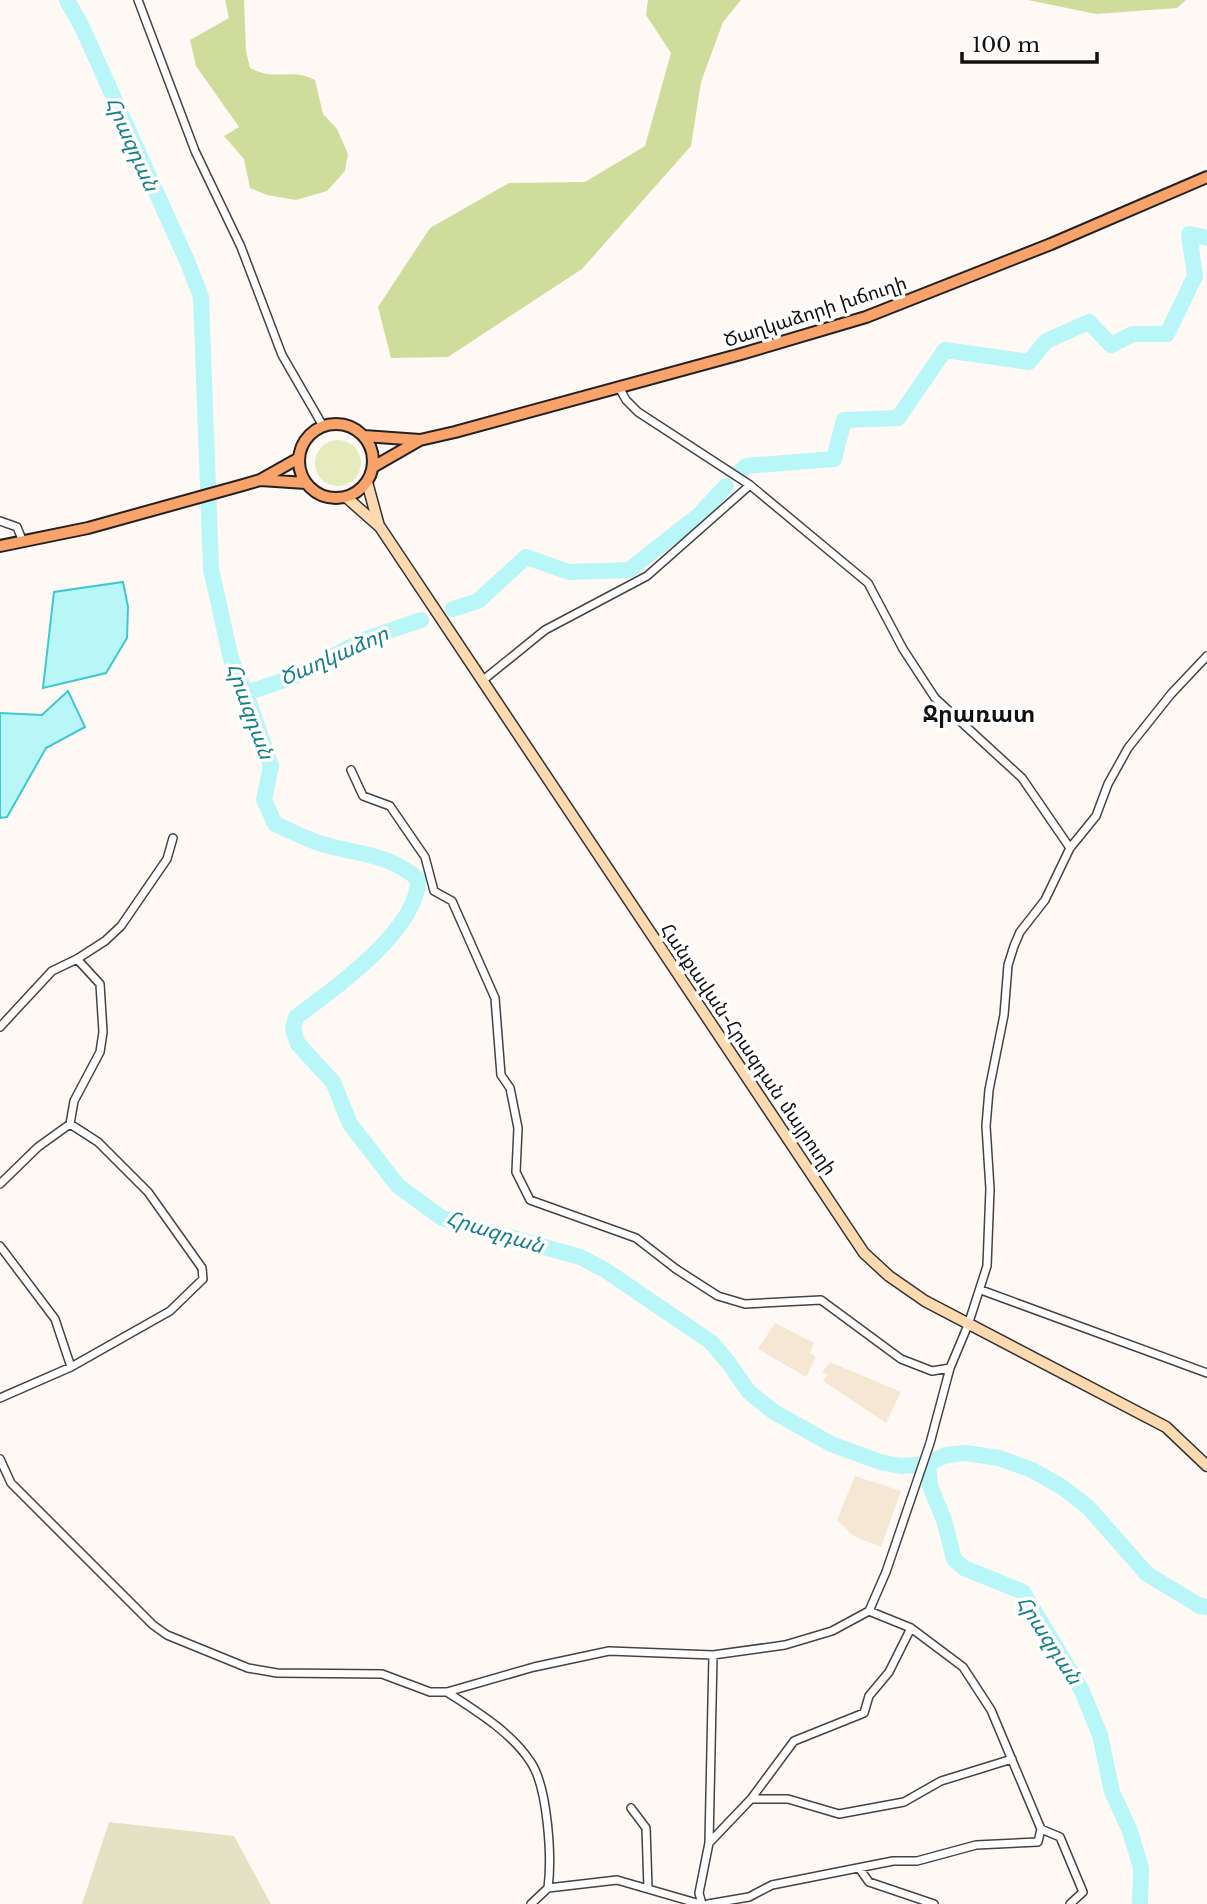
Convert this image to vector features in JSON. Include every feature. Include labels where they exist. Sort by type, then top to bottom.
[{"type":"main road","name":"Ծաղկաձորի խճուղի","points":[[373,467],[420,440],[741,354],[866,317],[1051,244],[1207,177]]},
{"type":"main road","points":[[345,425],[364,436],[373,456],[373,467],[367,482],[354,494],[346,498],[326,497],[315,492],[306,483],[301,475],[299,458],[304,442],[315,430],[323,426],[345,425]]},
{"type":"main road","name":"Ծաղկաձորի խճուղի","points":[[364,436],[420,440]]},
{"type":"main road","points":[[0,547],[88,528],[260,480],[299,458]]},
{"type":"main road","points":[[260,480],[306,483]]},
{"type":"main road","name":"Հանքավան-Հրազդան մայրուղի","points":[[367,482],[380,527]]},
{"type":"main road","name":"Հանքավան-Հրազդան մայրուղի","points":[[346,498],[380,527],[864,1253],[889,1276],[925,1301],[1166,1427],[1207,1466]]},
{"type":"street","points":[[138,0],[195,151],[241,247],[282,355],[323,426]]},
{"type":"street","points":[[619,387],[626,400],[638,412],[750,485],[868,583],[903,649],[935,698],[1022,778],[1070,848]]},
{"type":"street","points":[[482,681],[545,630],[647,576],[750,485]]},
{"type":"street","points":[[0,521],[17,527],[23,542]]},
{"type":"street","points":[[0,1459],[11,1483],[153,1625],[167,1635],[248,1668],[277,1674],[382,1674],[430,1692],[447,1692],[534,1667],[609,1651],[713,1655],[785,1645],[832,1631],[869,1611],[886,1572],[930,1443],[950,1368],[981,1290],[990,1223],[986,1126],[989,1090],[1004,1015],[1008,965],[1020,932],[1045,900],[1070,848],[1096,816],[1108,784],[1128,748],[1171,694],[1207,656]]},
{"type":"street","points":[[351,770],[363,796],[390,806],[425,857],[434,891],[452,901],[495,998],[501,1075],[510,1088],[518,1128],[516,1172],[530,1200],[636,1238],[676,1269],[718,1296],[745,1304],[821,1300],[901,1359],[932,1371],[950,1368]]},
{"type":"street","points":[[0,1027],[52,971],[77,960],[121,926],[167,859],[173,838]]},
{"type":"street","points":[[0,1184],[38,1147],[70,1124],[74,1101],[100,1052],[103,1032],[100,984],[77,960]]},
{"type":"street","points":[[0,1398],[71,1367],[170,1311],[203,1279],[202,1268],[148,1192],[98,1142],[70,1124]]},
{"type":"street","points":[[0,1246],[55,1319],[71,1367]]},
{"type":"street","points":[[981,1290],[1207,1373]]},
{"type":"street","points":[[708,1904],[749,1897],[772,1885],[893,1861],[917,1861],[976,1845],[1038,1843],[1041,1829],[1012,1759],[991,1710],[963,1667],[911,1628],[869,1611]]},
{"type":"street","points":[[709,1843],[751,1799],[794,1741],[864,1713],[869,1696],[889,1672],[911,1628]]},
{"type":"street","points":[[531,1904],[548,1888],[617,1880],[701,1904],[699,1893],[709,1843],[713,1655]]},
{"type":"street","points":[[447,1692],[492,1721],[531,1762],[544,1798],[549,1856],[548,1888]]},
{"type":"street","points":[[751,1799],[788,1799],[839,1814],[904,1802],[941,1781],[1012,1759]]},
{"type":"street","points":[[631,1808],[646,1828],[648,1888]]},
{"type":"street","points":[[1041,1829],[1060,1837],[1083,1892],[1070,1904]]},
{"type":"street","points":[[859,1868],[869,1882],[934,1904]]},
{"type":"shaded area","points":[[775,1323],[814,1343],[810,1353],[816,1357],[806,1377],[758,1349]]},
{"type":"shaded area","points":[[830,1362],[901,1392],[886,1423],[823,1381],[828,1375],[822,1372]]},
{"type":"shaded area","points":[[855,1476],[901,1491],[881,1547],[854,1536],[837,1520]]},
{"type":"green space","points":[[225,0],[244,0],[246,51],[250,68],[268,74],[306,76],[315,80],[323,114],[337,129],[348,154],[345,171],[327,191],[296,200],[267,195],[250,188],[244,159],[224,136],[239,127],[196,66],[190,40],[229,18]]},
{"type":"green space","points":[[648,0],[741,0],[723,22],[701,82],[691,146],[582,269],[448,357],[391,358],[378,307],[430,228],[509,183],[585,182],[645,146],[671,53],[646,15]]},
{"type":"green space","points":[[1028,0],[1186,0],[1177,8],[1096,14]]},
{"type":"green space","points":[[338,440],[354,447],[361,463],[354,479],[338,486],[322,479],[315,463],[322,447]]},
{"type":"green space","points":[[109,1822],[234,1836],[271,1904],[82,1904]]},
{"type":"water","points":[[123,582],[128,607],[127,638],[106,673],[43,688],[54,592]]},
{"type":"water","points":[[68,691],[85,727],[46,748],[7,817],[0,818],[0,713],[42,715]]},
{"type":"waterway","name":"Հրազդան","points":[[67,0],[82,27],[201,297],[211,569],[231,659],[246,693],[271,766],[264,800],[275,824],[320,843],[385,860],[418,879],[415,898],[405,918],[390,938],[351,975],[296,1017],[293,1029],[298,1044],[333,1082],[350,1124],[398,1186],[442,1218],[580,1257],[605,1270],[711,1342],[749,1392],[774,1412],[831,1444],[880,1462],[901,1466],[928,1464],[946,1455],[966,1453],[999,1458],[1032,1470],[1062,1487],[1088,1507],[1147,1574],[1200,1606],[1207,1607]]},
{"type":"waterway","name":"Ծաղկաձոր","points":[[740,472],[746,466],[834,459],[844,420],[898,418],[945,350],[1029,362],[1046,341],[1089,322],[1111,345],[1133,334],[1167,334],[1195,276],[1189,234],[1207,238]]},
{"type":"waterway","name":"Ծաղկաձոր","points":[[453,609],[478,601],[526,557],[569,572],[629,570],[699,515],[726,486]]},
{"type":"waterway","name":"Ծաղկաձոր","points":[[246,693],[294,677],[363,640],[421,620]]},
{"type":"waterway","name":"Հրազդան","points":[[928,1464],[930,1486],[944,1520],[954,1559],[964,1568],[1023,1592],[1082,1691],[1100,1735],[1112,1792],[1130,1831],[1141,1868],[1140,1904]]},
{"type":"district","name":"Ջրառատ","points":[[979,714]]}]
